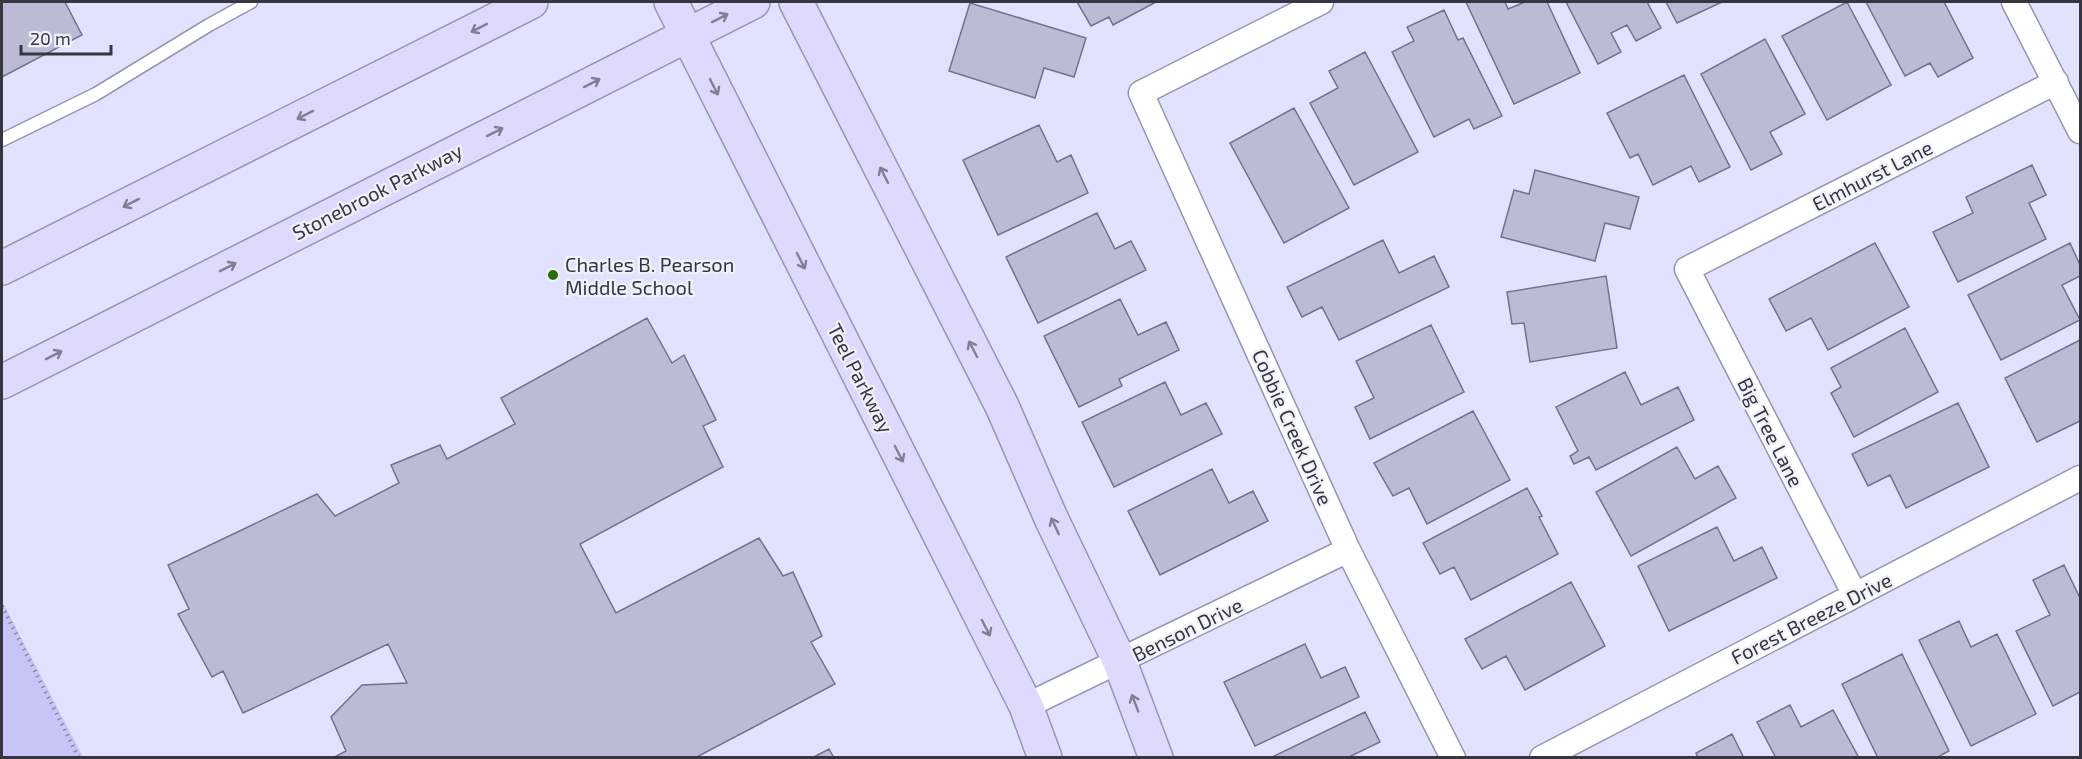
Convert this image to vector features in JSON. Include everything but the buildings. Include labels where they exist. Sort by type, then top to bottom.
[{"type":"main road","points":[[2,268],[531,2]]},
{"type":"main road","name":"Teel Parkway","points":[[671,2],[1026,706],[1046,758]]},
{"type":"main road","name":"Stonebrook Parkway","points":[[3,377],[753,2]]},
{"type":"main road","points":[[796,2],[1002,406],[1051,518],[1120,662],[1156,758]]},
{"type":"street","name":"Cobbie Creek Drive","points":[[1321,2],[1142,93],[1348,549],[1453,758]]},
{"type":"street","points":[[2014,2],[2080,130]]},
{"type":"street","name":"Elmhurst Lane","points":[[1687,269],[2056,82]]},
{"type":"street","name":"Big Tree Lane","points":[[1687,269],[1854,595]]},
{"type":"street","name":"Forest Breeze Drive","points":[[1542,758],[2080,478]]},
{"type":"street","name":"Benson Drive","points":[[1026,706],[1348,549]]},
{"type":"lane","points":[[2,140],[96,94],[251,2]]},
{"type":"path","points":[[2,606],[79,758]]},
{"type":"shaded area","points":[[2,601],[83,757],[2,757]]},
{"type":"place","name":"Charles B. Pearson Middle School","points":[[553,275]]}]
